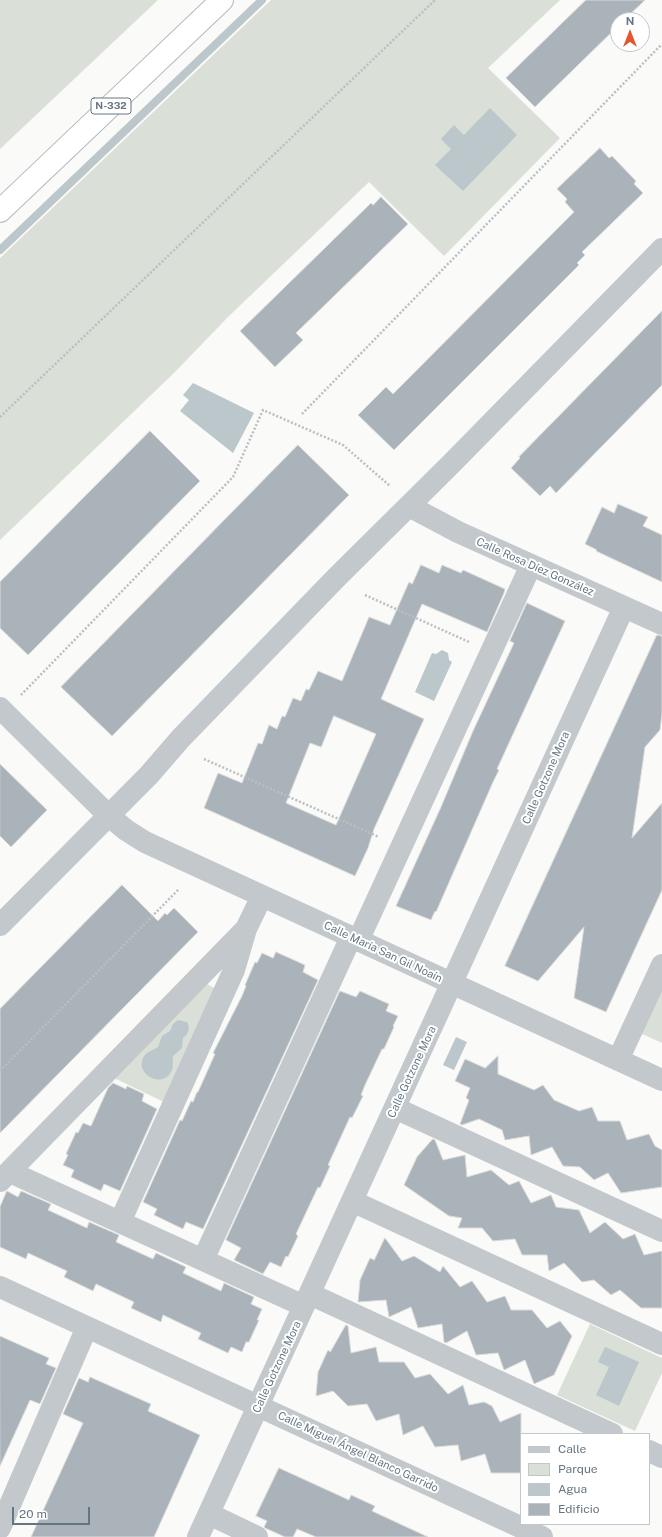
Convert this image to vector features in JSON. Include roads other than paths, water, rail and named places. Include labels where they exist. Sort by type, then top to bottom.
[{"type":"highway","name":"N-332","points":[[0,211],[222,0]]},
{"type":"street","points":[[0,926],[149,775],[181,738],[336,577],[409,506],[662,249]]},
{"type":"street","name":"Calle Rosa Díez González","points":[[409,506],[458,532],[662,624]]},
{"type":"street","points":[[203,1260],[354,939],[401,847],[531,565]]},
{"type":"street","name":"Calle Gotzone Mora","points":[[198,1537],[624,607]]},
{"type":"street","name":"Calle María San Gil Noaín","points":[[0,708],[108,815],[126,830],[145,842],[662,1080]]},
{"type":"street","points":[[120,1222],[234,970],[246,929],[262,896]]},
{"type":"street","points":[[246,929],[5,1176],[120,1222],[203,1260],[307,1300],[610,1433]]},
{"type":"street","points":[[618,1060],[662,965]]},
{"type":"street","points":[[395,1108],[662,1231]]},
{"type":"street","points":[[352,1201],[662,1344]]},
{"type":"street","name":"Calle Miguel Ángel Blanco Garrido","points":[[0,1287],[542,1537]]},
{"type":"street","points":[[0,1528],[7,1493],[86,1327]]},
{"type":"street","points":[[650,1451],[662,1457]]},
{"type":"street","points":[[209,1514],[257,1537]]},
{"type":"water","points":[[490,108],[517,135],[463,191],[435,165],[451,149],[441,139],[454,125],[464,135]]},
{"type":"water","points":[[193,383],[254,413],[233,453],[180,411],[189,400],[183,395]]},
{"type":"water","points":[[442,650],[448,653],[449,660],[452,662],[434,701],[415,692],[432,653],[436,654]]},
{"type":"water","points":[[178,1020],[187,1022],[189,1029],[188,1033],[183,1038],[182,1048],[173,1056],[171,1072],[166,1077],[161,1079],[149,1077],[142,1067],[142,1061],[145,1055],[158,1047],[162,1036],[170,1031],[173,1024]]},
{"type":"water","points":[[456,1037],[467,1042],[454,1070],[443,1065]]},
{"type":"water","points":[[605,1347],[639,1362],[619,1406],[596,1395],[609,1367],[598,1362]]},
{"type":"waterway","points":[[0,250],[262,0]]}]
